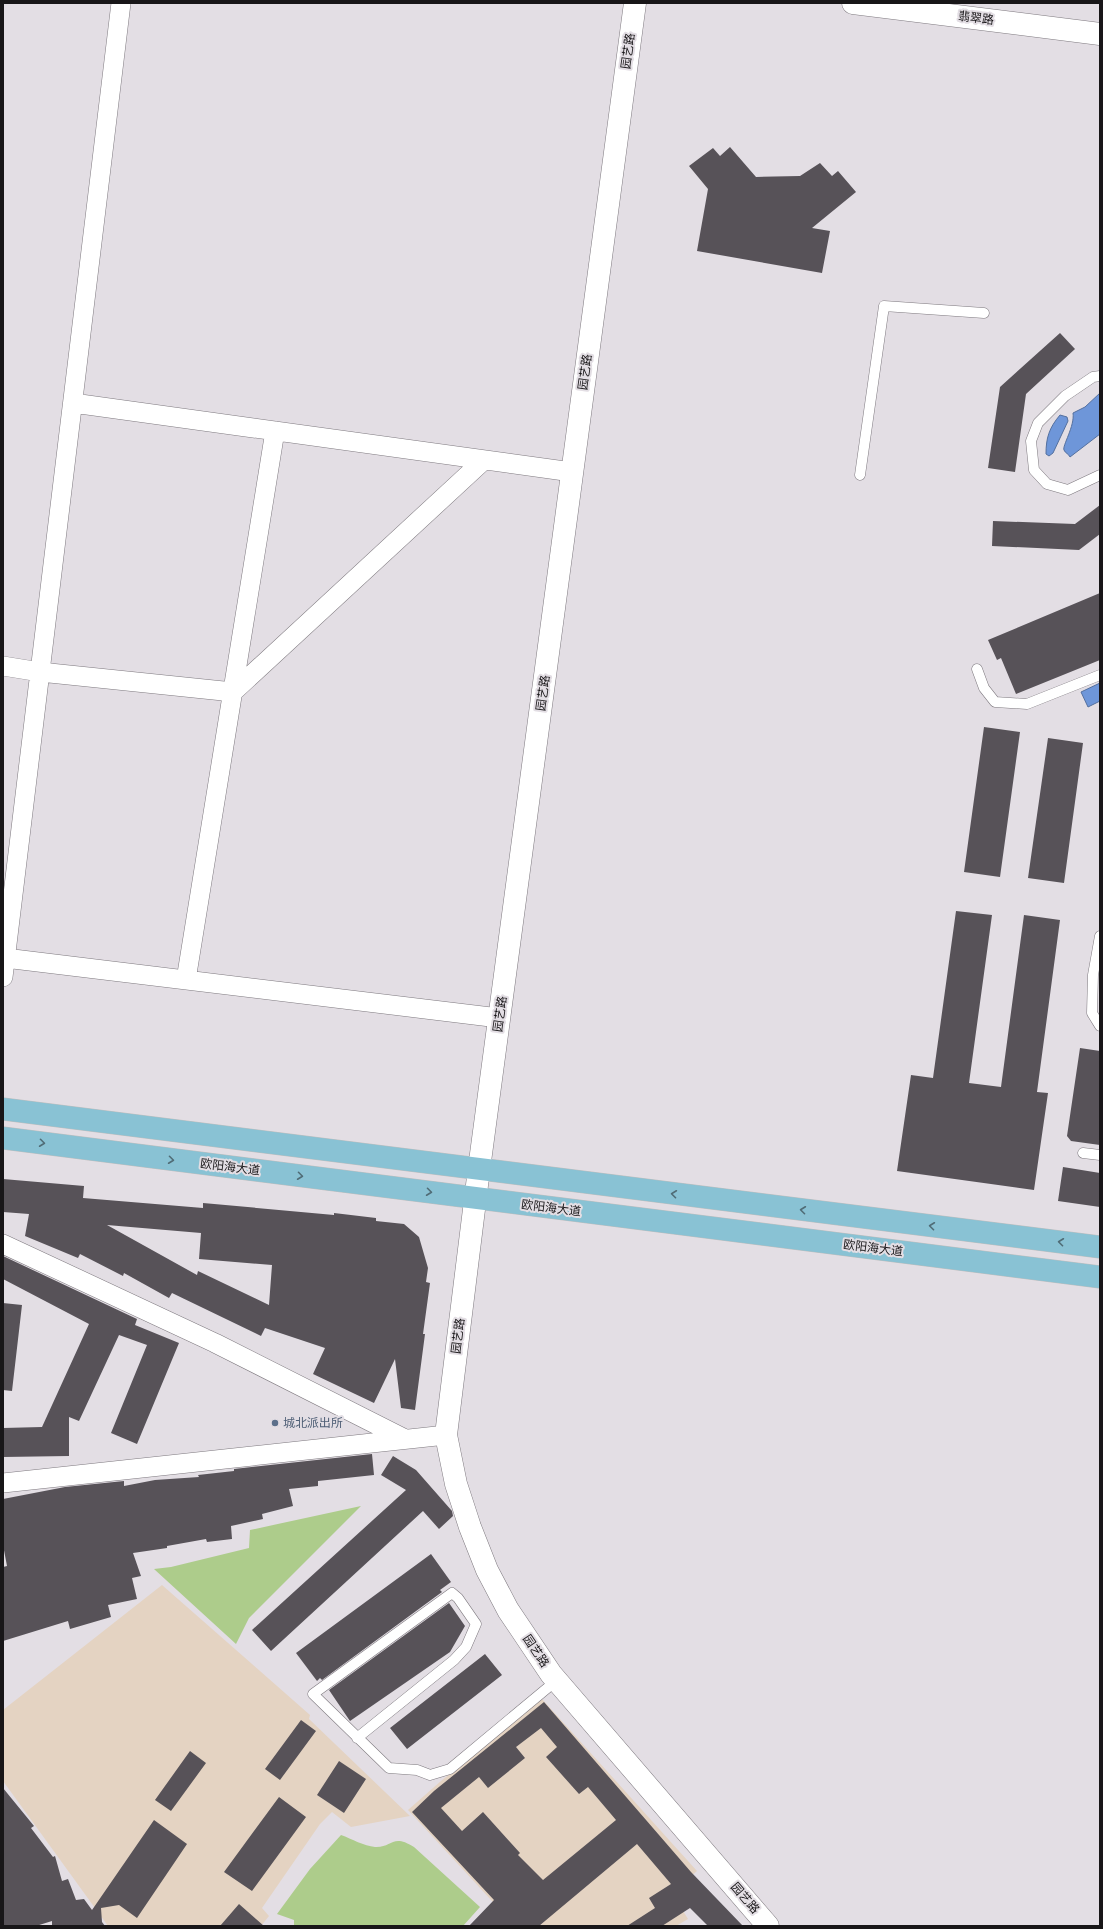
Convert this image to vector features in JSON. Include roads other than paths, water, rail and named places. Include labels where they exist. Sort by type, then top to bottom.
[{"type":"main road","points":[[3,1109],[1100,1247]]},
{"type":"main road","name":"欧阳海大道","points":[[3,1138],[1100,1277]]},
{"type":"street","points":[[3,977],[121,3]]},
{"type":"street","name":"园艺路","points":[[634,3],[479,1169],[446,1435],[456,1484],[470,1527],[487,1570],[508,1610],[557,1680],[768,1926]]},
{"type":"street","name":"翡翠路","points":[[853,3],[1100,34]]},
{"type":"street","points":[[73,403],[572,472]]},
{"type":"street","points":[[186,980],[275,431]]},
{"type":"street","points":[[3,666],[40,672],[233,692],[484,460]]},
{"type":"street","points":[[5,958],[499,1018]]},
{"type":"street","points":[[3,1244],[216,1343],[405,1439]]},
{"type":"street","points":[[3,1483],[446,1435]]},
{"type":"lane","points":[[860,475],[884,306],[984,313]]},
{"type":"lane","points":[[1100,376],[1093,377],[1065,396],[1038,423],[1031,441],[1034,470],[1047,484],[1068,490],[1100,475]]},
{"type":"lane","points":[[977,669],[984,688],[995,702],[1027,704],[1100,675]]},
{"type":"lane","points":[[1100,936],[1093,975],[1092,1013],[1100,1026]]},
{"type":"lane","points":[[1083,1153],[1100,1155]]},
{"type":"lane","points":[[357,1738],[454,1660],[466,1647],[476,1624],[458,1598],[452,1593],[313,1694],[357,1738],[389,1768],[417,1770],[430,1775],[450,1769],[557,1680]]},
{"type":"water","points":[[1100,393],[1100,434],[1070,457],[1064,448],[1072,424],[1073,413],[1085,407]]},
{"type":"water","points":[[1060,415],[1067,417],[1068,421],[1053,453],[1049,456],[1046,454],[1048,438],[1053,424]]},
{"type":"water","points":[[1100,683],[1100,701],[1088,707],[1081,692]]},
{"type":"place","name":"城北派出所","points":[[275,1423]]}]
